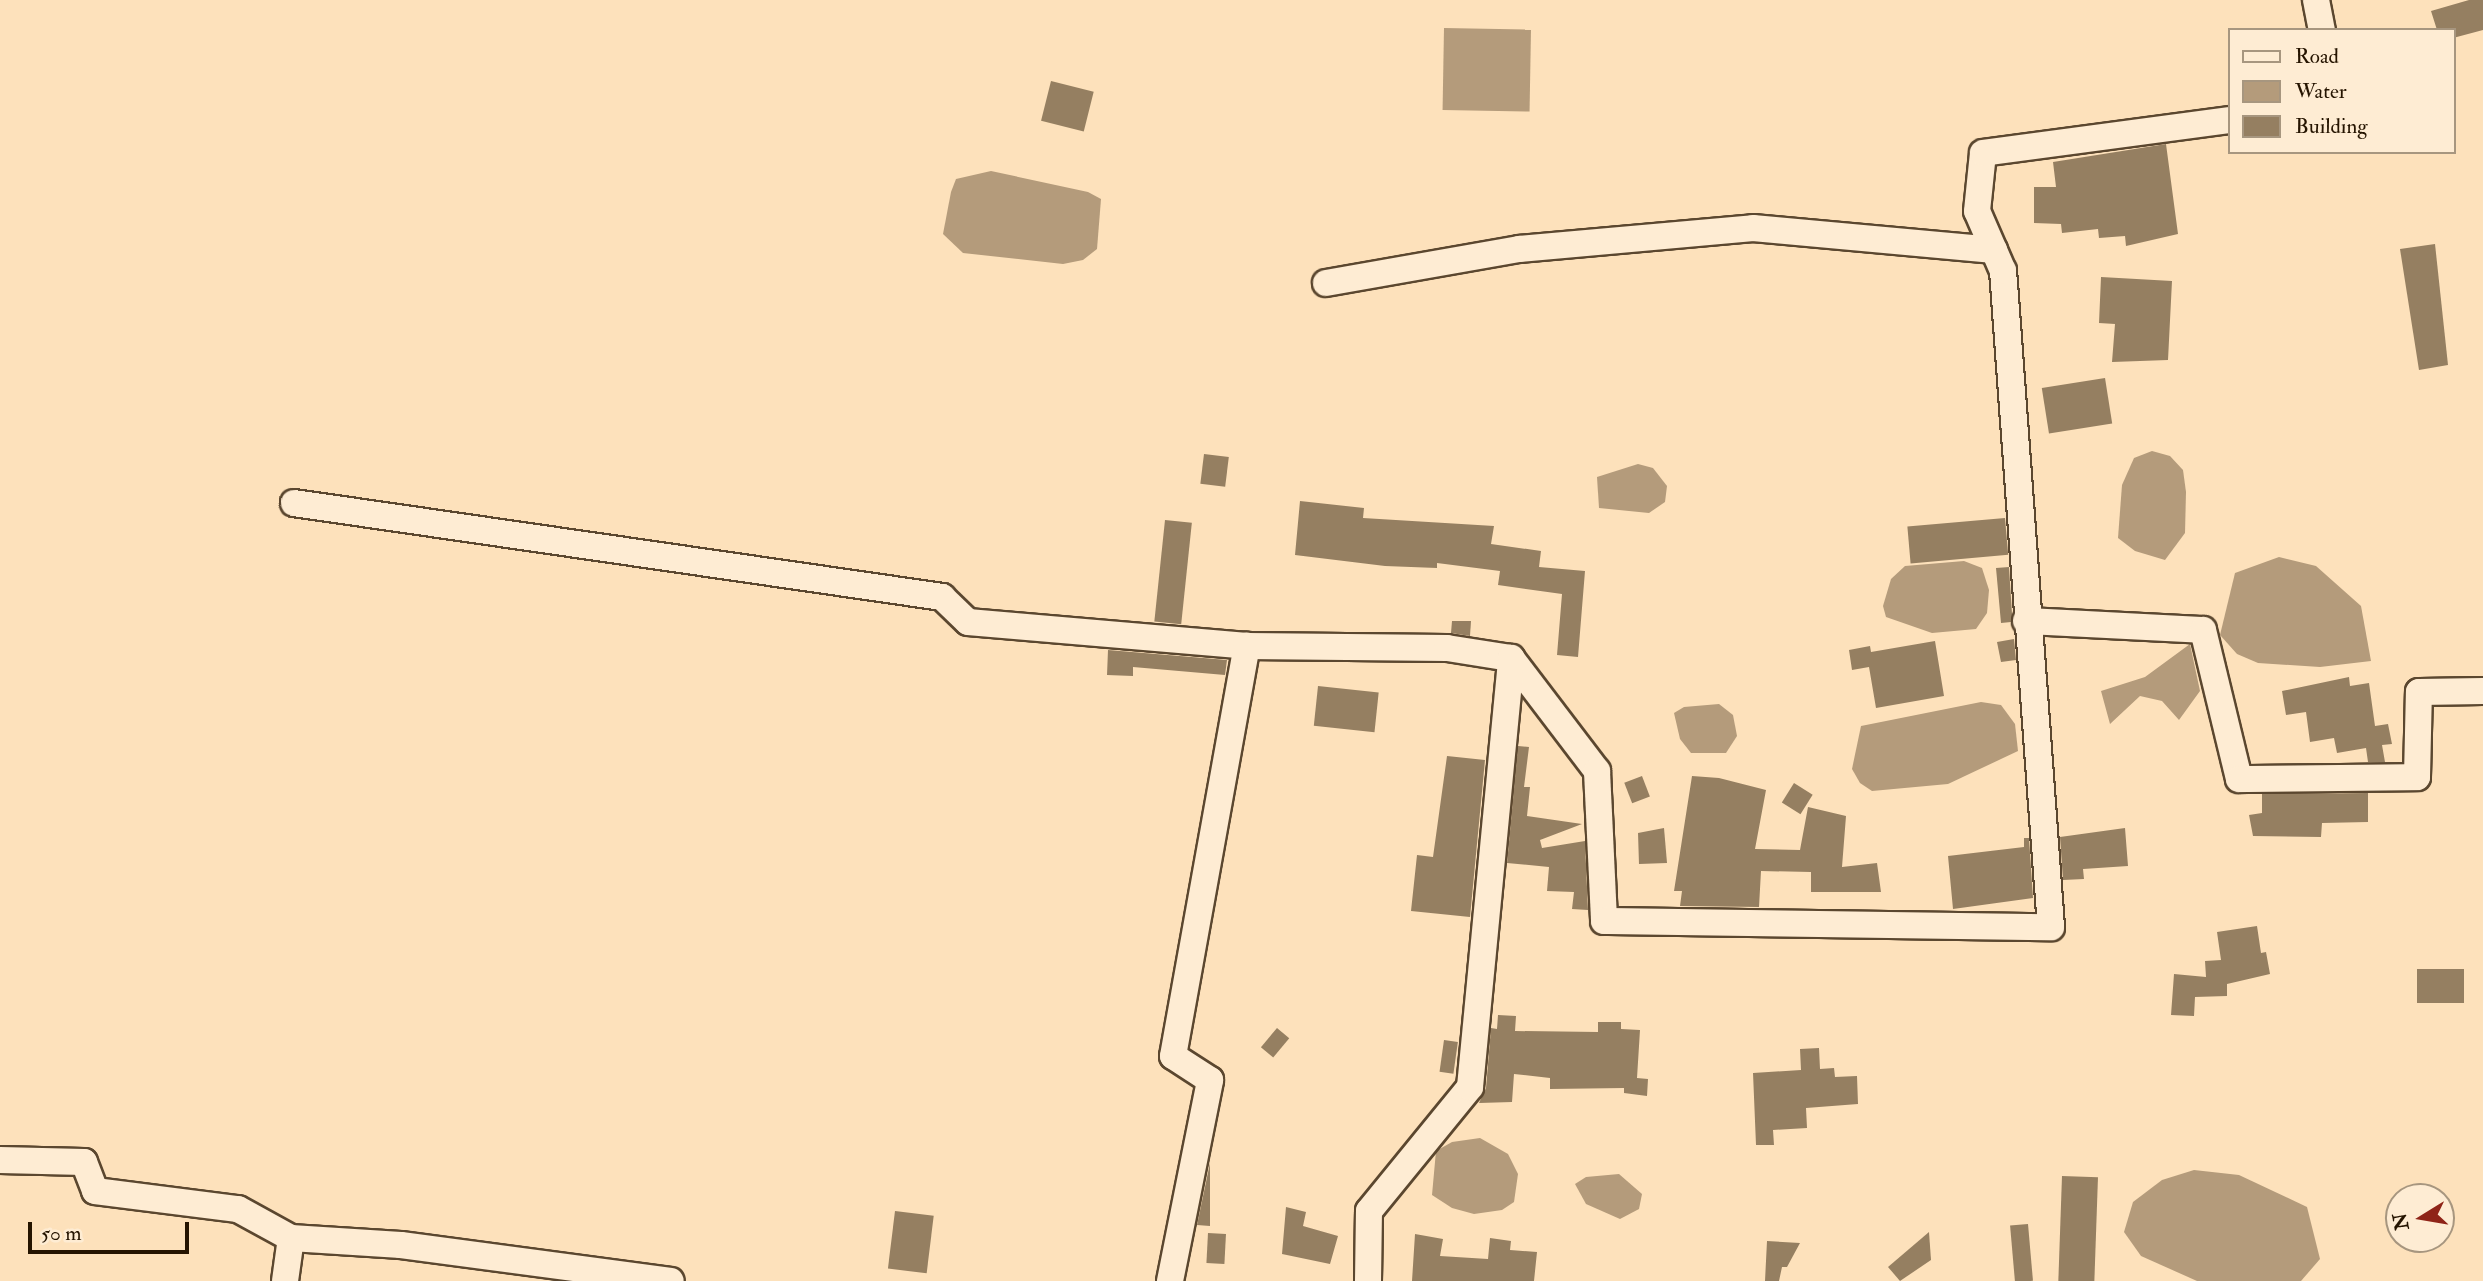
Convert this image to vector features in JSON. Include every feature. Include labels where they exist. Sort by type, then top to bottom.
[{"type":"street","points":[[2316,0],[2322,28]]},
{"type":"street","points":[[293,503],[942,597],[968,622],[1247,646],[1447,648],[1511,658],[1597,771],[1604,921],[2051,927],[2026,621],[2003,271],[1977,211],[1983,153],[2228,120]]},
{"type":"street","points":[[1326,283],[1519,249],[1753,228],[1994,250]]},
{"type":"street","points":[[2026,621],[2203,630],[2239,779],[2417,776],[2419,692],[2483,691]]},
{"type":"street","points":[[1170,1281],[1210,1080],[1173,1056],[1247,646]]},
{"type":"street","points":[[1368,1281],[1369,1211],[1469,1087],[1511,658]]},
{"type":"street","points":[[0,1160],[84,1162],[95,1191],[238,1209],[291,1238],[401,1245],[572,1274],[671,1281]]},
{"type":"street","points":[[285,1281],[291,1238]]},
{"type":"water","points":[[1444,28],[1531,30],[1530,112],[1443,110]]},
{"type":"water","points":[[991,171],[1088,192],[1101,199],[1097,249],[1083,260],[1063,264],[963,253],[943,234],[951,192],[956,179]]},
{"type":"water","points":[[2152,451],[2170,456],[2183,470],[2186,492],[2185,533],[2165,560],[2135,551],[2118,538],[2122,485],[2134,458]]},
{"type":"water","points":[[1638,464],[1653,468],[1667,486],[1665,502],[1649,513],[1599,508],[1597,477]]},
{"type":"water","points":[[2279,557],[2316,566],[2361,606],[2371,661],[2320,667],[2258,663],[2237,654],[2220,635],[2235,573]]},
{"type":"water","points":[[1964,561],[1982,568],[1989,590],[1987,613],[1976,629],[1932,633],[1886,617],[1883,606],[1891,579],[1905,566]]},
{"type":"water","points":[[2190,644],[2200,691],[2179,720],[2162,701],[2140,696],[2110,724],[2101,691],[2145,677]]},
{"type":"water","points":[[1981,702],[2001,705],[2015,724],[2018,751],[1948,784],[1872,791],[1860,783],[1852,769],[1861,726]]},
{"type":"water","points":[[1719,704],[1733,715],[1737,736],[1726,753],[1691,753],[1680,739],[1674,713],[1684,707]]},
{"type":"water","points":[[1480,1138],[1508,1154],[1518,1174],[1514,1202],[1502,1210],[1474,1214],[1452,1208],[1432,1195],[1436,1151],[1452,1142]]},
{"type":"water","points":[[2194,1170],[2239,1175],[2307,1207],[2320,1259],[2301,1281],[2197,1281],[2141,1256],[2124,1232],[2133,1202],[2162,1180]]},
{"type":"water","points":[[1619,1174],[1642,1194],[1639,1209],[1620,1219],[1586,1204],[1575,1184],[1586,1177]]},
{"type":"building","points":[[2469,0],[2483,0],[2483,30],[2455,37],[2455,28],[2436,28],[2431,11]]},
{"type":"building","points":[[1051,81],[1094,92],[1084,131],[1041,121]]},
{"type":"building","points":[[2166,144],[2178,234],[2126,246],[2125,236],[2099,238],[2098,229],[2062,233],[2061,224],[2034,223],[2034,187],[2056,187],[2053,162]]},
{"type":"building","points":[[2435,244],[2448,365],[2419,370],[2400,249]]},
{"type":"building","points":[[2101,277],[2172,281],[2168,360],[2112,362],[2115,324],[2099,323]]},
{"type":"building","points":[[2105,378],[2112,423],[2049,433],[2042,388]]},
{"type":"building","points":[[1204,454],[1229,457],[1225,487],[1200,484]]},
{"type":"building","points":[[1300,501],[1364,508],[1363,518],[1494,526],[1491,544],[1541,551],[1539,567],[1585,571],[1578,657],[1557,655],[1562,594],[1498,585],[1500,571],[1437,563],[1437,568],[1385,566],[1295,555]]},
{"type":"building","points":[[2005,518],[2008,555],[1911,563],[1907,527]]},
{"type":"building","points":[[1165,520],[1192,523],[1181,624],[1154,621]]},
{"type":"building","points":[[2009,567],[2011,622],[2001,623],[1996,568]]},
{"type":"building","points":[[1452,621],[1471,621],[1470,636],[1451,633]]},
{"type":"building","points":[[2014,639],[2016,660],[2001,662],[1997,642]]},
{"type":"building","points":[[1935,641],[1944,696],[1876,708],[1869,667],[1852,670],[1849,650],[1870,646],[1871,652]]},
{"type":"building","points":[[1108,650],[1227,660],[1225,675],[1133,667],[1133,676],[1107,675]]},
{"type":"building","points":[[2349,677],[2350,686],[2369,683],[2375,726],[2388,724],[2392,744],[2382,745],[2385,762],[2368,762],[2366,748],[2337,753],[2334,738],[2310,742],[2306,712],[2286,715],[2282,691]]},
{"type":"building","points":[[1318,686],[1379,692],[1374,732],[1314,726]]},
{"type":"building","points":[[1518,746],[1529,747],[1524,787],[1530,787],[1527,816],[1582,824],[1540,840],[1542,848],[1585,841],[1588,910],[1572,909],[1574,892],[1547,891],[1549,867],[1507,863]]},
{"type":"building","points":[[1447,756],[1485,760],[1470,917],[1411,911],[1417,855],[1433,857]]},
{"type":"building","points":[[1642,776],[1650,797],[1632,803],[1624,783]]},
{"type":"building","points":[[1692,776],[1719,778],[1766,790],[1755,849],[1800,850],[1808,807],[1846,816],[1842,867],[1877,863],[1881,892],[1811,892],[1811,872],[1761,871],[1759,907],[1680,906],[1682,891],[1674,891]]},
{"type":"building","points":[[1794,783],[1813,795],[1800,814],[1782,803]]},
{"type":"building","points":[[2368,793],[2368,822],[2322,823],[2321,837],[2253,836],[2249,815],[2262,813],[2262,794]]},
{"type":"building","points":[[1664,828],[1667,863],[1639,864],[1638,833]]},
{"type":"building","points":[[2125,828],[2128,866],[2083,869],[2084,879],[2063,880],[2060,837]]},
{"type":"building","points":[[2024,838],[2029,838],[2033,898],[1953,909],[1948,856],[2024,847]]},
{"type":"building","points":[[2257,926],[2261,953],[2266,952],[2270,974],[2227,984],[2227,996],[2195,997],[2194,1016],[2171,1015],[2174,974],[2206,977],[2205,961],[2221,960],[2217,932]]},
{"type":"building","points":[[2417,969],[2464,969],[2464,1003],[2417,1003]]},
{"type":"building","points":[[1498,1015],[1516,1016],[1515,1031],[1598,1032],[1598,1022],[1621,1022],[1621,1029],[1640,1030],[1637,1078],[1648,1079],[1647,1096],[1624,1093],[1624,1088],[1550,1089],[1550,1078],[1514,1074],[1512,1102],[1479,1103],[1486,1088],[1491,1028],[1497,1029]]},
{"type":"building","points":[[1277,1028],[1289,1038],[1273,1057],[1261,1047]]},
{"type":"building","points":[[1444,1040],[1458,1042],[1453,1074],[1440,1072]]},
{"type":"building","points":[[1819,1048],[1820,1069],[1834,1068],[1835,1077],[1857,1076],[1858,1104],[1806,1108],[1807,1128],[1773,1130],[1774,1145],[1756,1145],[1753,1073],[1801,1070],[1800,1049]]},
{"type":"building","points":[[1210,1163],[1210,1226],[1197,1225]]},
{"type":"building","points":[[2062,1176],[2098,1177],[2094,1281],[2058,1281]]},
{"type":"building","points":[[1286,1207],[1306,1212],[1303,1226],[1338,1236],[1330,1264],[1282,1254]]},
{"type":"building","points":[[895,1211],[934,1216],[927,1273],[888,1269]]},
{"type":"building","points":[[2028,1224],[2033,1281],[2015,1281],[2010,1226]]},
{"type":"building","points":[[1929,1232],[1931,1260],[1900,1281],[1888,1267]]},
{"type":"building","points":[[1208,1233],[1226,1234],[1224,1264],[1206,1263]]},
{"type":"building","points":[[1415,1234],[1443,1239],[1440,1256],[1488,1259],[1490,1238],[1511,1241],[1510,1250],[1537,1252],[1534,1281],[1412,1281]]},
{"type":"building","points":[[1767,1241],[1800,1243],[1787,1267],[1782,1267],[1779,1281],[1765,1281]]}]
